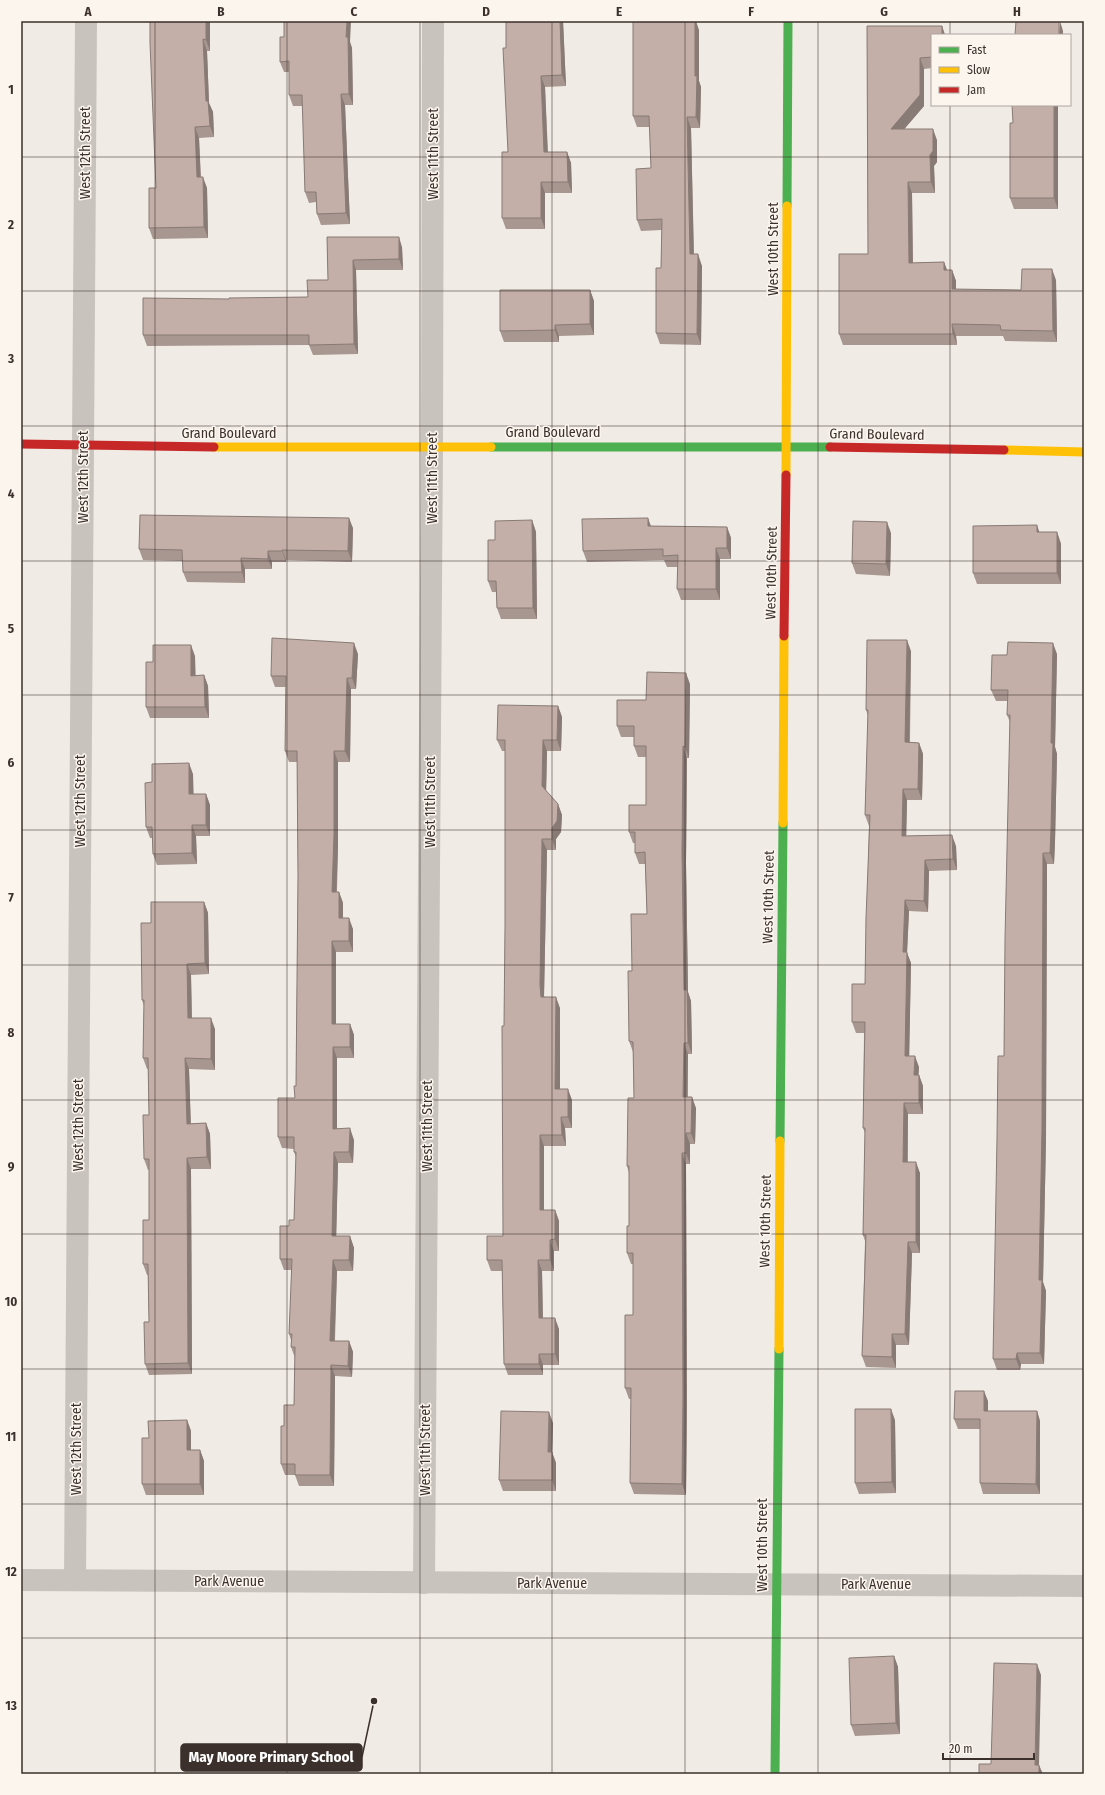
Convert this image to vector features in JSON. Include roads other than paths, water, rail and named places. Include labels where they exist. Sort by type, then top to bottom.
[{"type":"street","name":"West 12th Street","points":[[75,1580],[86,21]]},
{"type":"street","name":"West 11th Street","points":[[424,1583],[432,446],[433,21]]},
{"type":"street","name":"West 10th Street","points":[[775,1774],[788,21]]},
{"type":"street","name":"Grand Boulevard","points":[[21,444],[228,447],[786,446],[1084,452]]},
{"type":"street","name":"Park Avenue","points":[[21,1580],[1084,1586]]},
{"type":"place","name":"May Moore Primary School","points":[[374,1701]]}]
